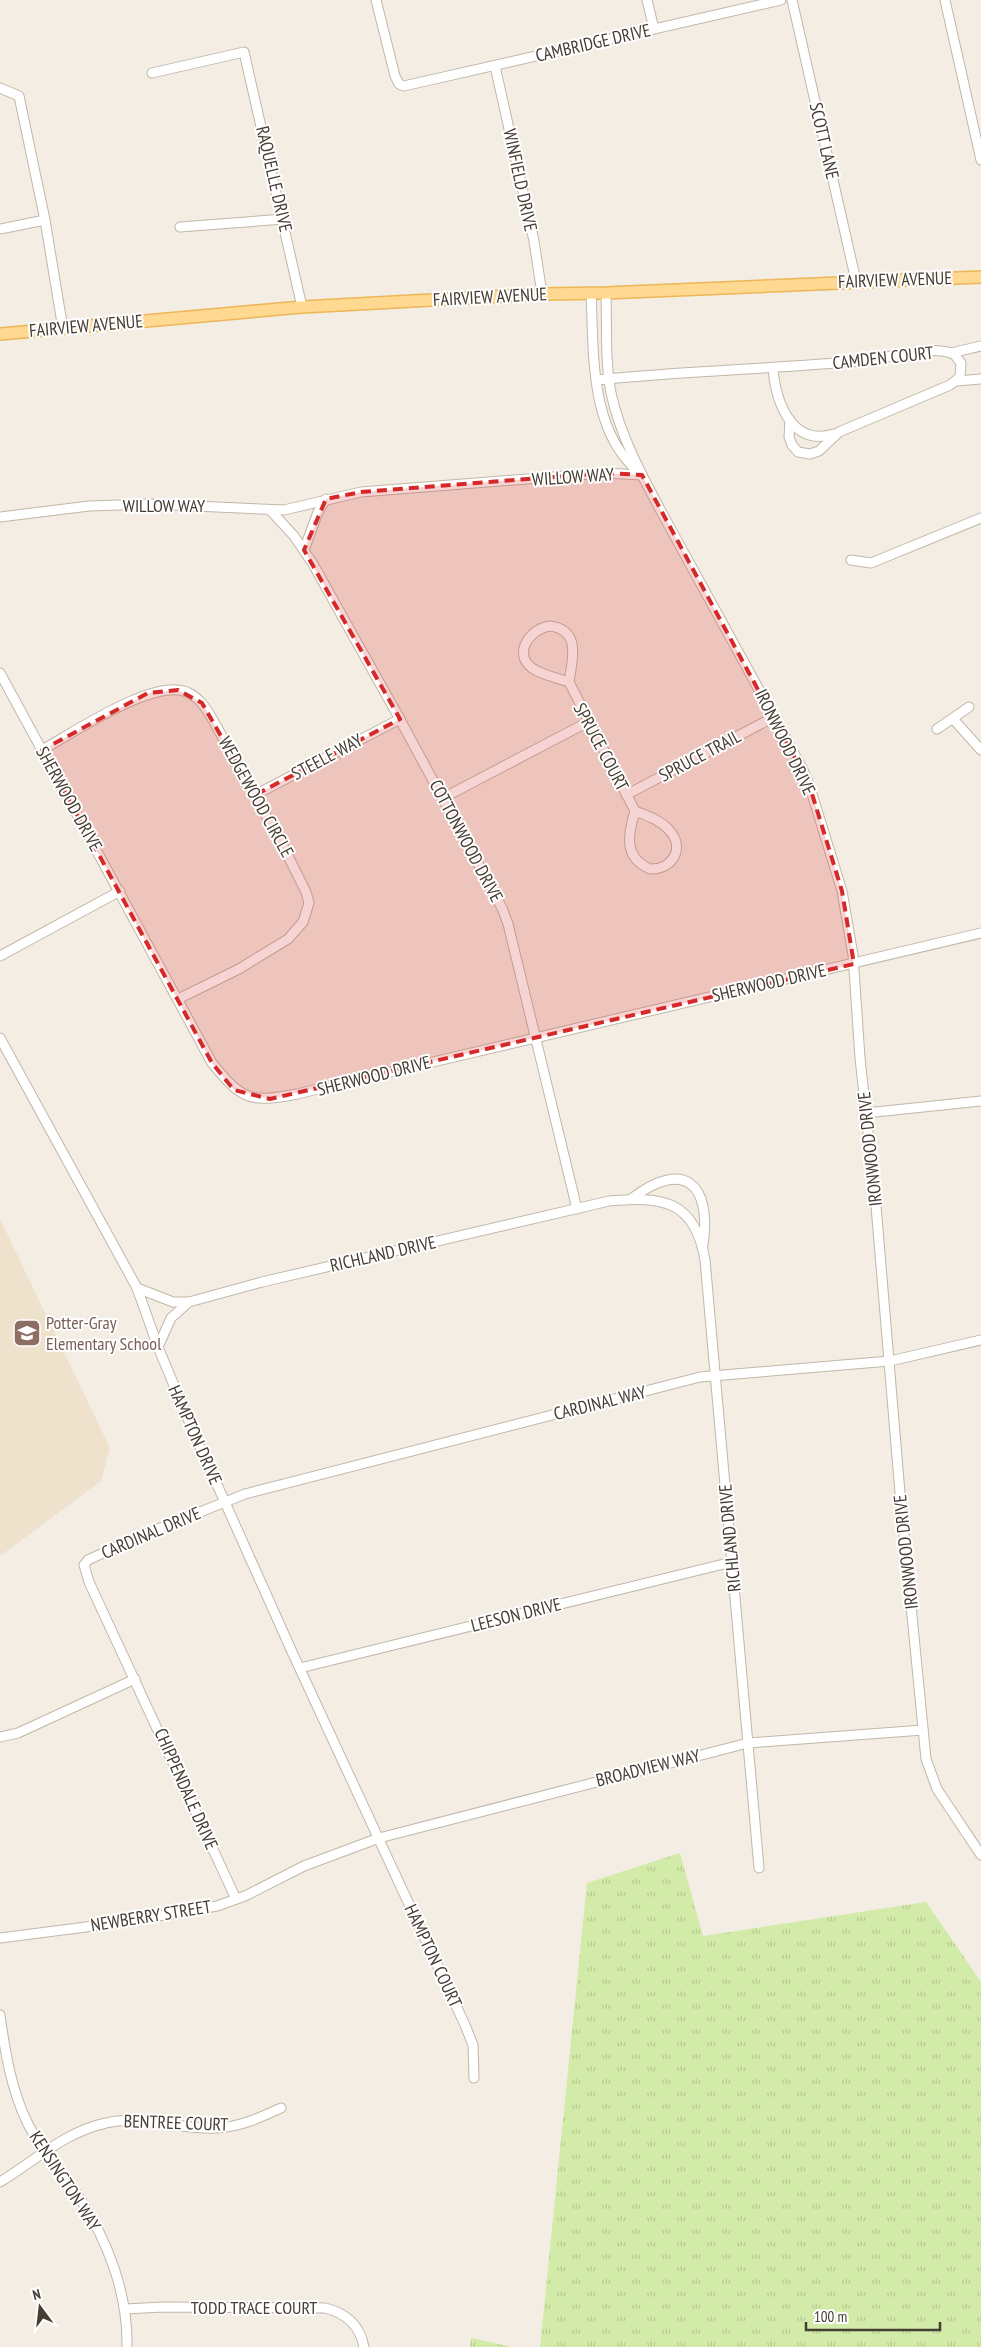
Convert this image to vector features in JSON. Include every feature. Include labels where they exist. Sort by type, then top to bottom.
[{"type":"main road","name":"FAIRVIEW AVENUE","points":[[0,334],[302,307],[542,294],[981,277]]},
{"type":"street","name":"CAMBRIDGE DRIVE","points":[[376,0],[395,76],[399,84],[404,86],[781,0]]},
{"type":"street","points":[[647,0],[654,29]]},
{"type":"street","name":"SCOTT LANE","points":[[792,0],[856,282]]},
{"type":"street","points":[[945,0],[981,160]]},
{"type":"street","name":"RAQUELLE DRIVE","points":[[152,73],[244,52],[284,219],[302,307]]},
{"type":"street","name":"WINFIELD DRIVE","points":[[495,66],[534,241],[542,294]]},
{"type":"street","points":[[0,88],[19,96],[45,220],[63,328]]},
{"type":"street","points":[[180,227],[284,219]]},
{"type":"street","points":[[0,229],[45,220]]},
{"type":"street","name":"IRONWOOD DRIVE","points":[[591,293],[597,380],[610,434],[628,464],[642,475]]},
{"type":"street","name":"IRONWOOD DRIVE","points":[[606,293],[610,379],[620,422],[642,475],[809,784],[844,898],[854,964],[926,1759],[933,1781],[981,1855]]},
{"type":"street","points":[[951,353],[981,346]]},
{"type":"street","name":"CAMDEN COURT","points":[[597,380],[773,369],[874,360],[902,354],[943,351],[956,355],[962,366],[961,374],[957,381],[839,432],[819,450],[804,454],[796,450],[790,443],[790,420]]},
{"type":"street","points":[[773,369],[774,382],[790,420],[797,430],[808,436],[821,437],[839,432]]},
{"type":"street","points":[[957,381],[981,379]]},
{"type":"street","name":"WILLOW WAY","points":[[0,517],[89,506],[150,504],[284,510],[361,492],[604,473],[642,475]]},
{"type":"street","points":[[304,550],[318,512],[326,499]]},
{"type":"street","name":"COTTONWOOD DRIVE","points":[[270,510],[304,550],[400,719],[494,892],[508,924],[577,1209]]},
{"type":"street","points":[[851,560],[870,563],[981,518]]},
{"type":"street","points":[[545,626],[555,626],[564,631],[570,639],[574,655],[569,682],[539,672],[529,666],[525,654],[525,643],[535,630],[545,626]]},
{"type":"street","name":"SHERWOOD DRIVE","points":[[0,673],[120,891],[205,1051],[234,1090],[257,1099],[296,1094],[536,1036],[854,964],[981,933]]},
{"type":"street","name":"SPRUCE COURT","points":[[569,682],[588,722],[636,811]]},
{"type":"street","name":"WEDGEWOOD CIRCLE","points":[[42,750],[115,709],[148,693],[178,690],[186,692],[202,703],[255,795],[306,892],[309,903],[306,917],[296,932],[288,939],[239,969],[178,999]]},
{"type":"street","points":[[937,729],[954,720],[970,707]]},
{"type":"street","name":"SPRUCE TRAIL","points":[[626,795],[774,717]]},
{"type":"street","name":"STEELE WAY","points":[[255,795],[400,719]]},
{"type":"street","points":[[954,720],[981,750]]},
{"type":"street","points":[[443,798],[588,722]]},
{"type":"street","points":[[636,811],[657,820],[674,837],[676,851],[666,867],[650,869],[639,862],[632,854],[629,842],[636,811]]},
{"type":"street","points":[[0,956],[120,891]]},
{"type":"street","name":"HAMPTON DRIVE","points":[[0,1038],[137,1288],[158,1348],[225,1501],[379,1838]]},
{"type":"street","points":[[866,1113],[981,1101]]},
{"type":"street","points":[[631,1199],[655,1182],[676,1180],[691,1185],[700,1194],[705,1206],[706,1229],[703,1248]]},
{"type":"street","name":"RICHLAND DRIVE","points":[[137,1288],[173,1302],[189,1302],[262,1282],[577,1209],[631,1199],[665,1201],[686,1214],[693,1224],[703,1248],[716,1375],[759,1868]]},
{"type":"street","name":"RICHLAND DRIVE","points":[[158,1348],[172,1318],[189,1302]]},
{"type":"street","name":"CARDINAL WAY","points":[[225,1501],[346,1466],[716,1375],[890,1361],[981,1340]]},
{"type":"street","name":"CARDINAL DRIVE","points":[[135,1679],[89,1582],[84,1564],[132,1539],[225,1501]]},
{"type":"street","name":"LEESON DRIVE","points":[[300,1668],[732,1562]]},
{"type":"street","points":[[0,1736],[10,1736],[135,1679]]},
{"type":"street","name":"CHIPPENDALE DRIVE","points":[[135,1679],[236,1899]]},
{"type":"street","name":"BROADVIEW WAY","points":[[379,1838],[748,1743],[923,1730]]},
{"type":"street","name":"NEWBERRY STREET","points":[[0,1938],[202,1910],[236,1899],[304,1866],[379,1838]]},
{"type":"street","name":"HAMPTON COURT","points":[[379,1838],[470,2036],[473,2045],[474,2078]]},
{"type":"street","name":"KENSINGTON WAY","points":[[0,2016],[15,2090],[27,2122],[79,2198],[100,2233],[116,2274],[125,2309],[127,2347]]},
{"type":"street","name":"BENTREE COURT","points":[[0,2182],[67,2136],[108,2122],[143,2120],[214,2128],[246,2124],[281,2108]]},
{"type":"street","name":"TODD TRACE COURT","points":[[125,2309],[163,2307],[325,2308],[342,2314],[348,2319],[360,2334],[364,2347]]},
{"type":"highlighted area","points":[[604,473],[642,475],[809,784],[842,891],[854,964],[270,1099],[234,1090],[212,1063],[42,750],[148,693],[178,690],[202,703],[255,795],[400,719],[304,550],[326,499],[361,492]]},
{"type":"shaded area","name":"Potter-Gray Elementary School","points":[[0,1219],[110,1448],[101,1481],[0,1556]]},
{"type":"green space","points":[[680,1853],[703,1936],[926,1902],[981,1982],[981,2347],[540,2347],[587,1883]]},
{"type":"green space","points":[[471,2338],[512,2347],[470,2347]]},
{"type":"place","name":"Potter-Gray Elementary School","points":[[27,1333]]}]
